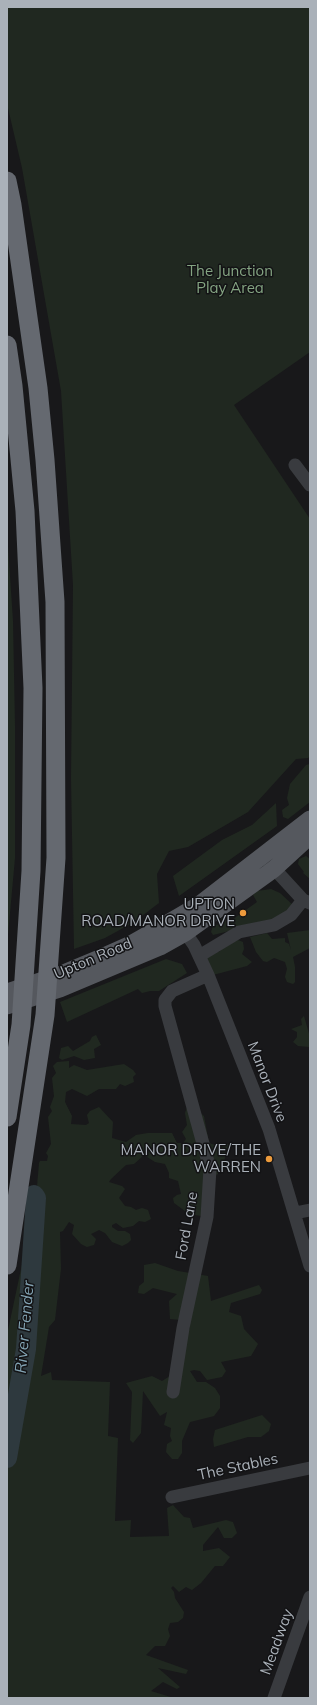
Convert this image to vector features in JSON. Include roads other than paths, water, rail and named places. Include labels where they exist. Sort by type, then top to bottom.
[{"type":"highway","points":[[7,181],[12,205],[38,388],[46,476],[55,602],[56,842],[45,1016],[7,1265]]},
{"type":"highway","points":[[7,345],[13,386],[25,511],[33,696],[31,871],[21,1025],[7,1117]]},
{"type":"main road","name":"Upton Road","points":[[7,1006],[41,996],[99,966],[131,944],[200,904],[310,819]]},
{"type":"main road","name":"Upton Road","points":[[7,992],[61,974],[99,966],[160,947],[186,933],[274,869],[310,836]]},
{"type":"street","points":[[295,465],[310,484]]},
{"type":"street","points":[[199,956],[239,932],[274,925],[291,915],[307,902],[274,869],[264,856]]},
{"type":"street","name":"Manor Drive","points":[[176,918],[199,956],[208,975],[268,1129],[310,1266]]},
{"type":"street","name":"Ford Lane","points":[[173,1392],[183,1328],[208,1217],[210,1169],[165,1006],[165,1000],[172,991],[208,975]]},
{"type":"street","points":[[295,1213],[310,1210]]},
{"type":"street","name":"The Stables","points":[[172,1497],[310,1468]]},
{"type":"street","name":"Meadway","points":[[274,1698],[310,1597]]},
{"type":"waterway","name":"River Fender","points":[[7,1458],[26,1349],[36,1198],[34,1195]]},
{"type":"place","name":"UPTON ROAD/MANOR DRIVE","points":[[243,913]]},
{"type":"place","name":"MANOR DRIVE/THE WARREN","points":[[269,1159]]},
{"type":"park label","name":"The Junction Play Area","points":[[230,280]]}]
